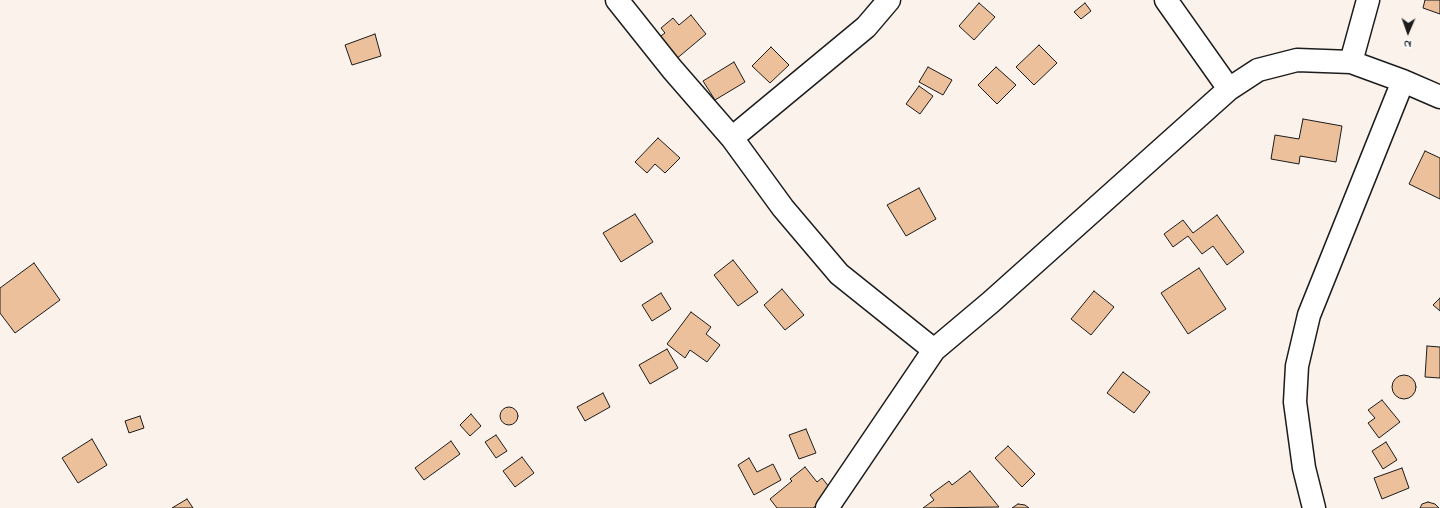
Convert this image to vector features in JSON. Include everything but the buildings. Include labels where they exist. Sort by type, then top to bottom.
[{"type":"street","points":[[617,0],[672,69],[732,138],[783,208],[839,274],[934,350]]},
{"type":"street","points":[[732,138],[866,27],[889,0]]},
{"type":"street","points":[[1166,0],[1229,89]]},
{"type":"street","points":[[1351,62],[1368,0]]},
{"type":"street","points":[[827,508],[934,350],[997,296],[1229,89],[1258,70],[1297,60],[1351,62],[1403,81],[1440,97]]},
{"type":"street","points":[[1314,508],[1304,468],[1296,410],[1297,366],[1309,315],[1403,81]]}]
